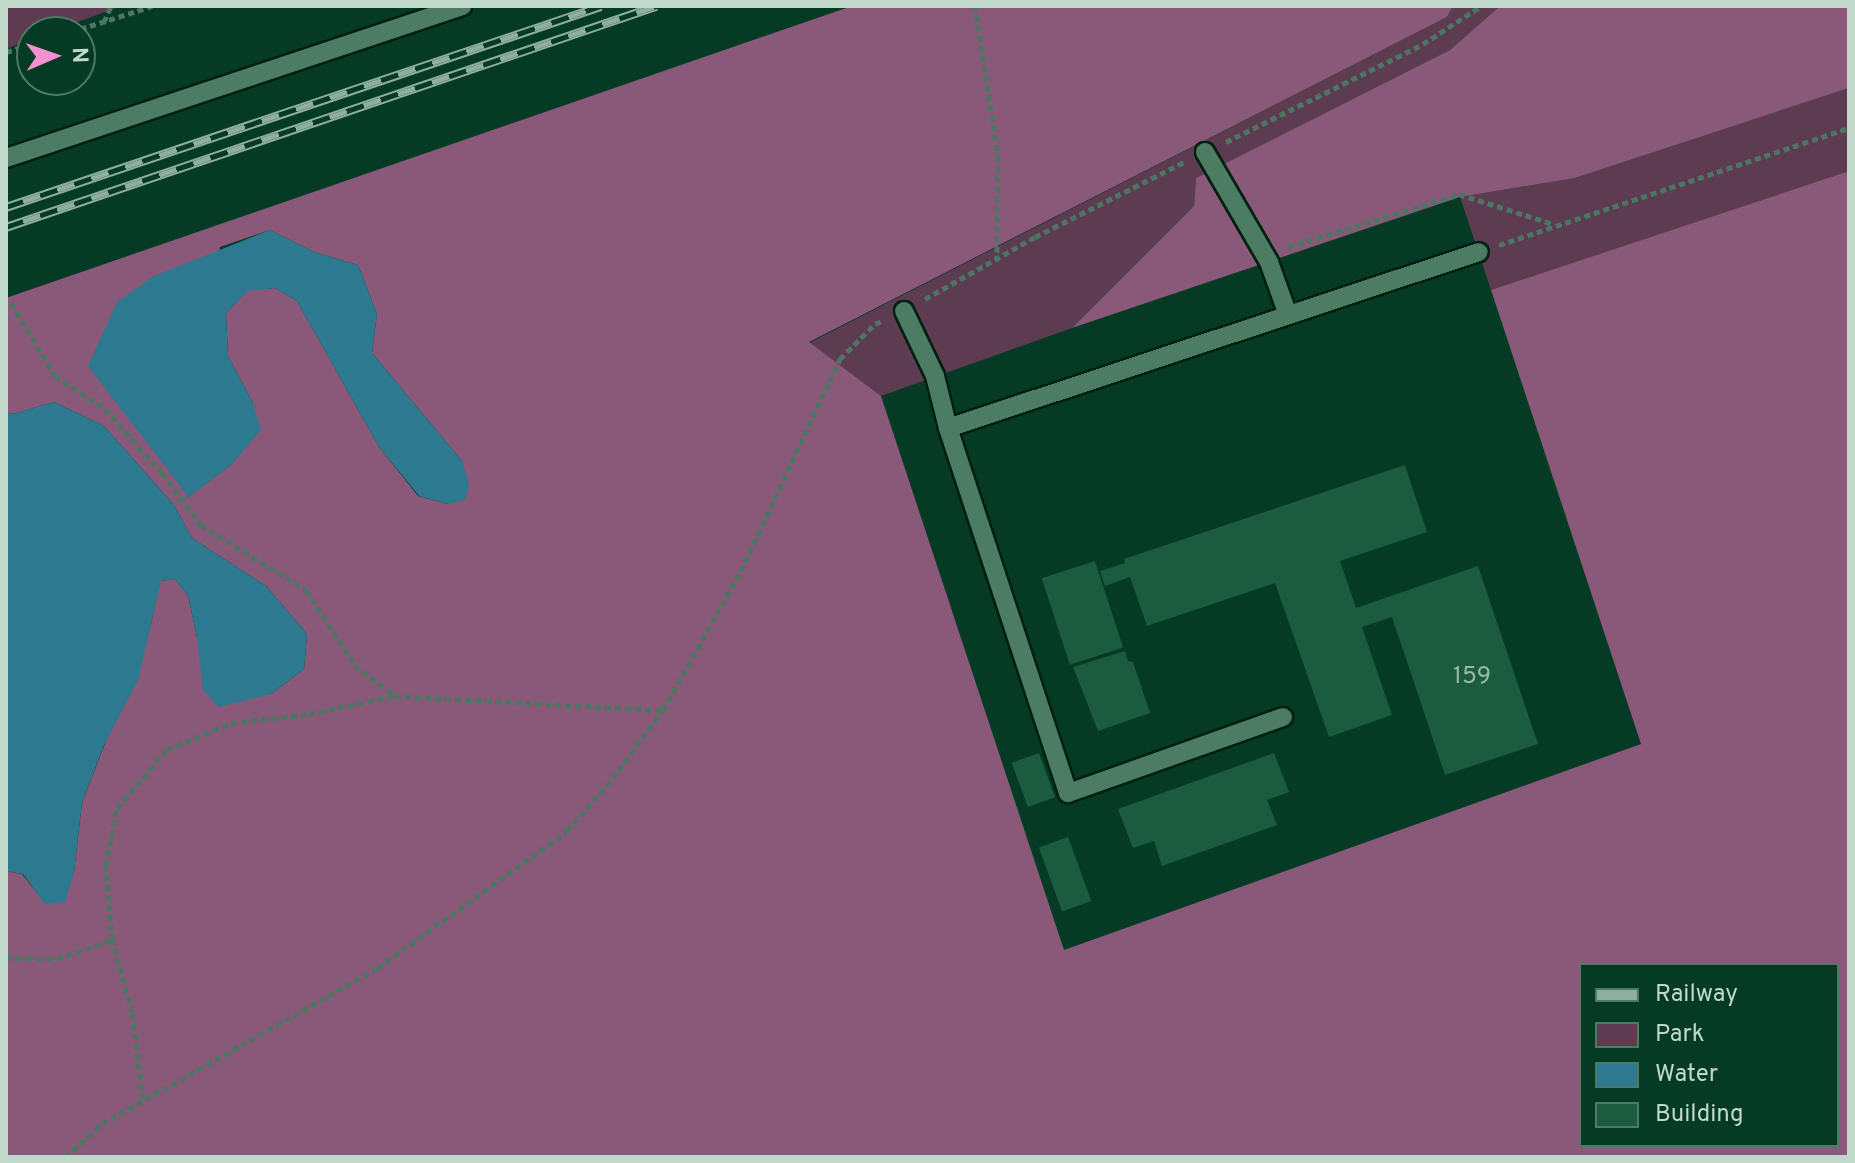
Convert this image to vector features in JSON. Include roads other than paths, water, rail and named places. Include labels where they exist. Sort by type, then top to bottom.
[{"type":"lane","points":[[6,158],[462,6]]},
{"type":"lane","points":[[1205,152],[1264,255],[1288,315]]},
{"type":"lane","points":[[948,428],[1479,252]]},
{"type":"lane","points":[[904,311],[935,376],[948,428],[1068,793],[1283,717]]},
{"type":"water","points":[[270,230],[314,252],[358,265],[377,314],[372,353],[462,461],[469,484],[465,500],[448,504],[419,496],[379,447],[297,301],[275,288],[248,291],[226,313],[228,356],[253,403],[261,430],[232,464],[189,497],[174,505],[192,538],[266,586],[307,634],[304,669],[271,694],[219,707],[203,690],[197,637],[188,596],[175,579],[161,581],[138,680],[104,745],[82,803],[74,872],[65,902],[45,904],[23,874],[6,871],[6,412],[13,414],[54,402],[104,426],[173,504],[188,496],[88,366],[117,302],[154,276]]},
{"type":"railway","points":[[6,207],[601,6]]},
{"type":"railway","points":[[6,227],[656,6]]}]
